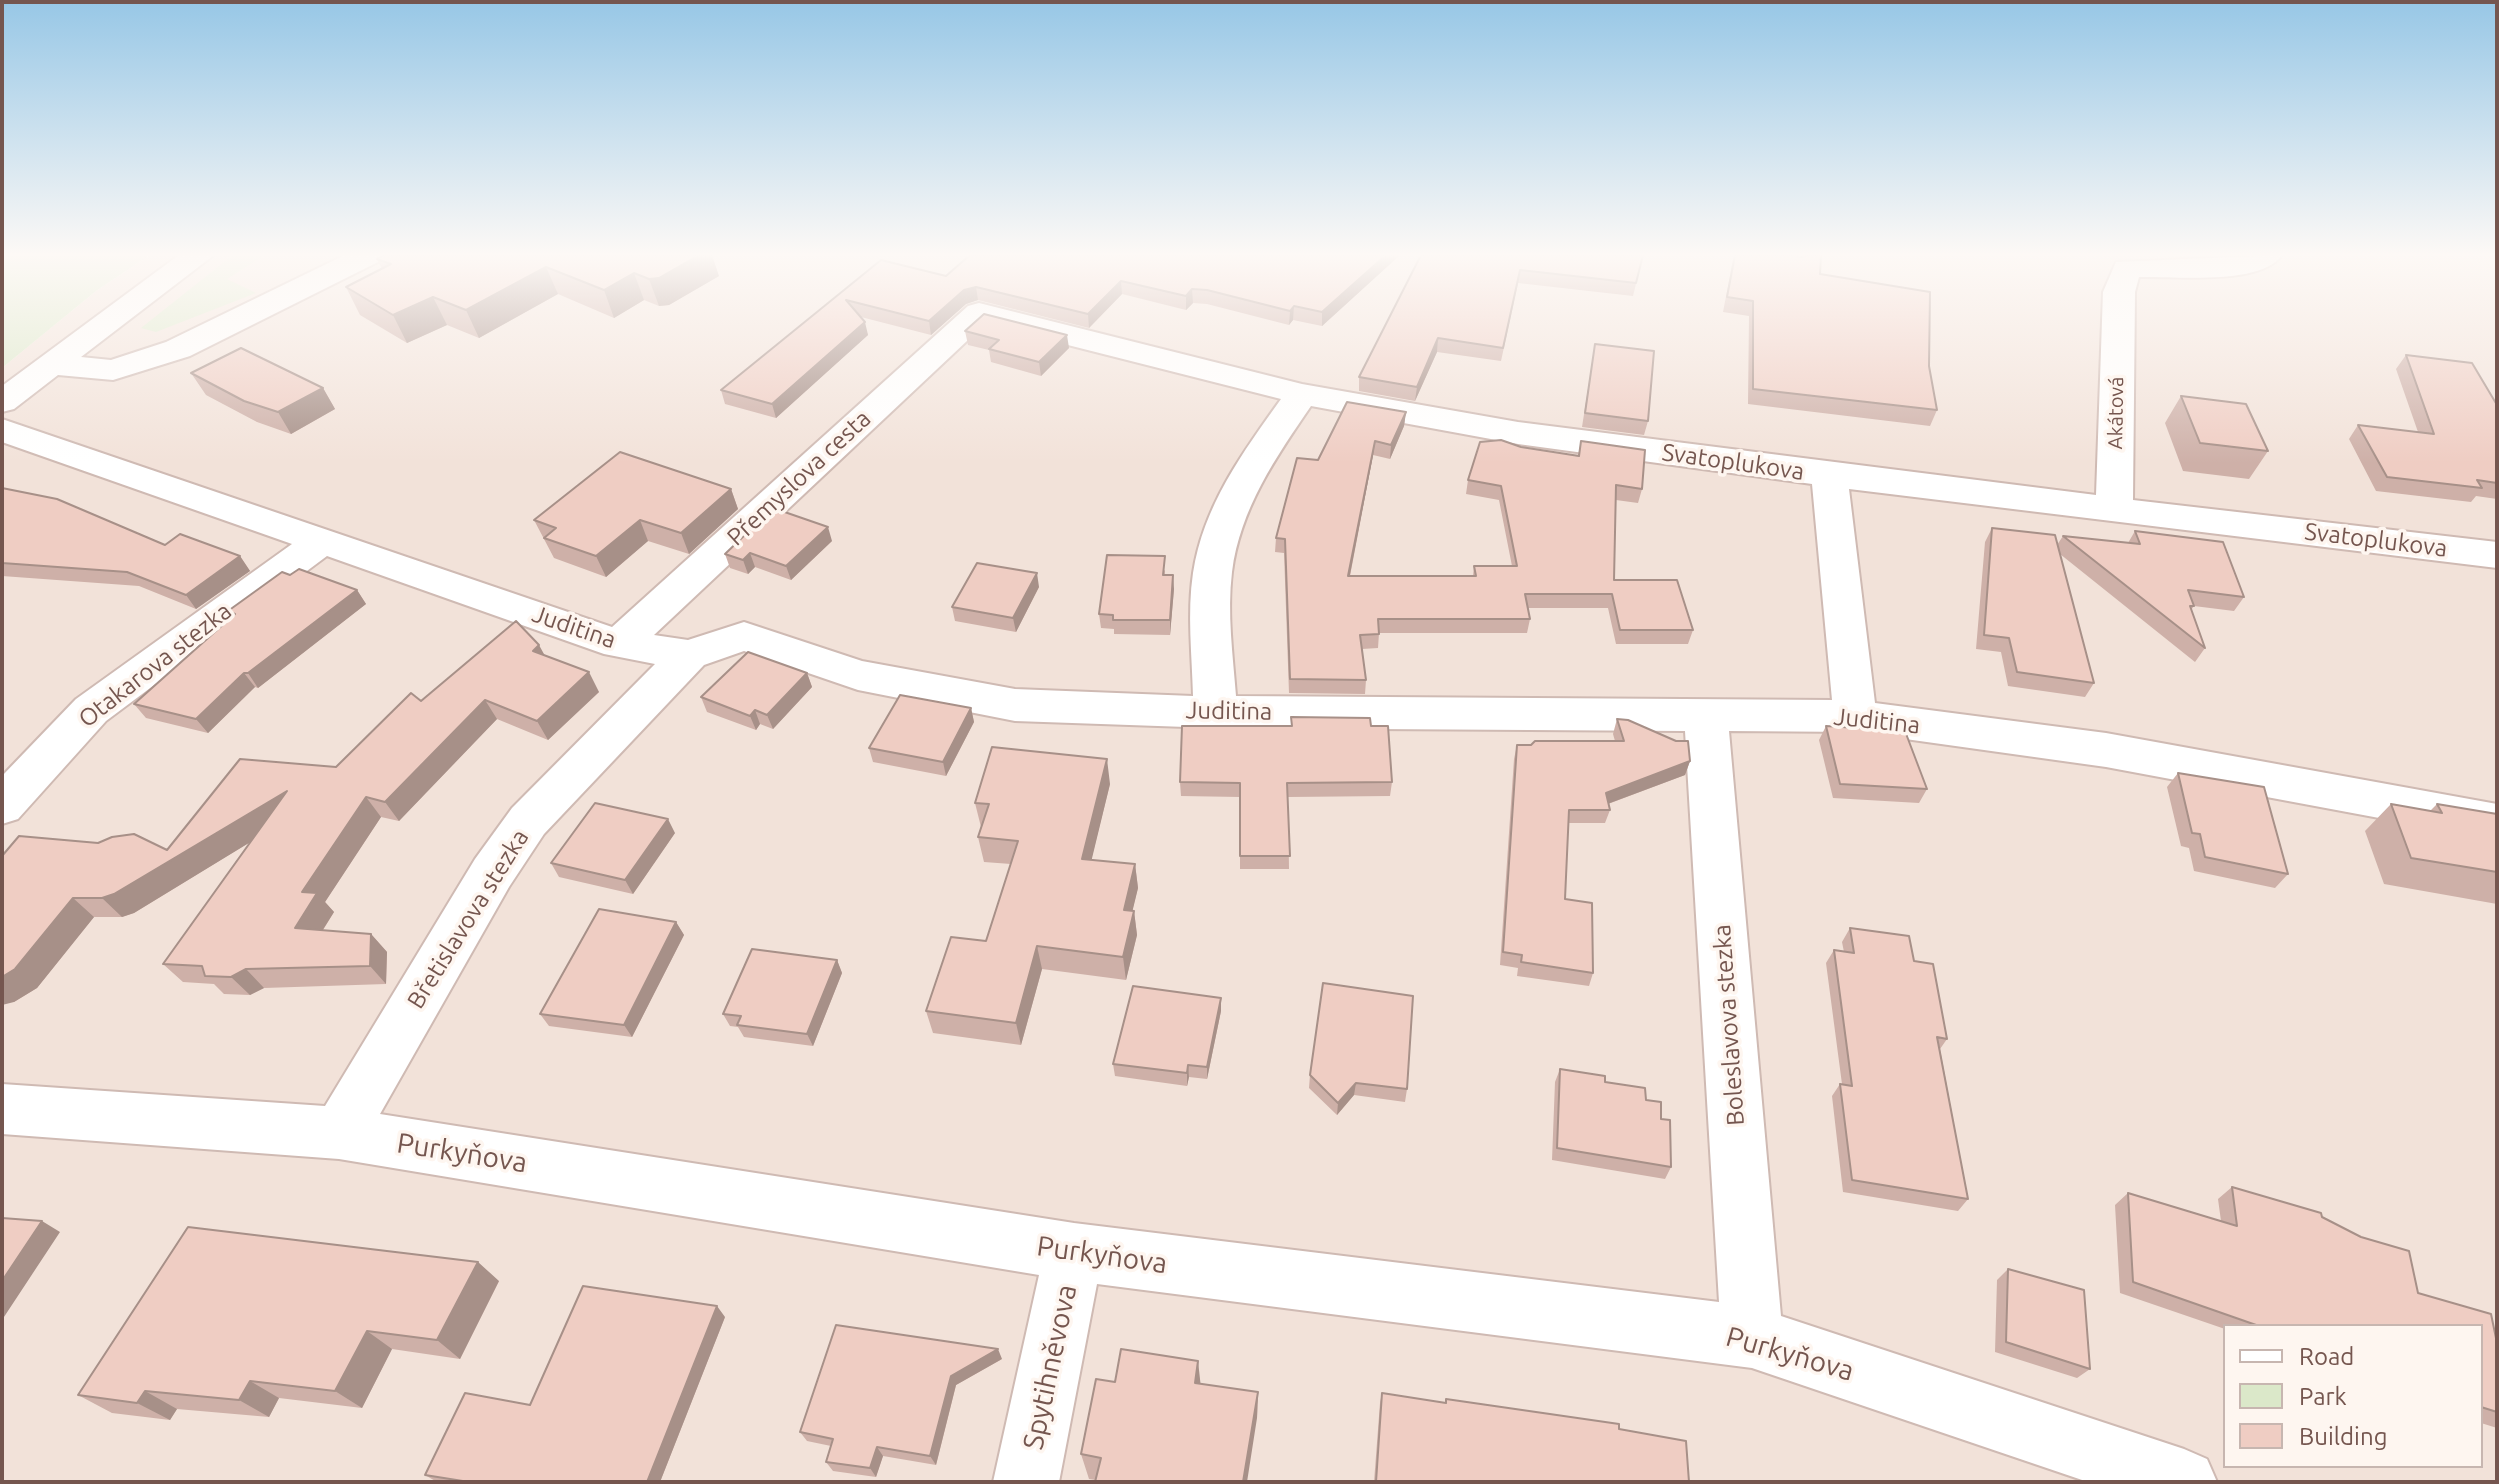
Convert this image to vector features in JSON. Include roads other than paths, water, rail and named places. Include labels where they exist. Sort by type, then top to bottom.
[{"type":"street","points":[[2,402],[104,324]]},
{"type":"street","points":[[50,364],[113,370],[178,349],[228,324]]},
{"type":"street","name":"Přemyslova cesta","points":[[619,644],[967,324]]},
{"type":"street","name":"Svatoplukova","points":[[1024,324],[1302,394],[1518,433],[1829,475],[2497,555]]},
{"type":"street","name":"Akátová","points":[[2114,509],[2118,324]]},
{"type":"street","points":[[1215,712],[1212,574],[1225,521],[1249,472],[1302,394]]},
{"type":"street","name":"Juditina","points":[[2,430],[619,644],[689,655],[744,636],[858,675],[1015,705],[1215,712],[1855,716],[2106,750],[2497,822]]},
{"type":"street","points":[[1829,475],[1855,716]]},
{"type":"street","name":"Otakarova stezka","points":[[2,806],[91,710],[323,540]]},
{"type":"street","name":"Břetislavova stezka","points":[[339,1133],[492,873],[528,821],[689,655]]},
{"type":"street","name":"Boleslavova stezka","points":[[1706,713],[1752,1337]]},
{"type":"street","name":"Purkyňova","points":[[2,1109],[339,1133],[1074,1252],[1752,1337],[2184,1482]]},
{"type":"street","name":"Spytihněvova","points":[[1026,1482],[1074,1252]]}]
